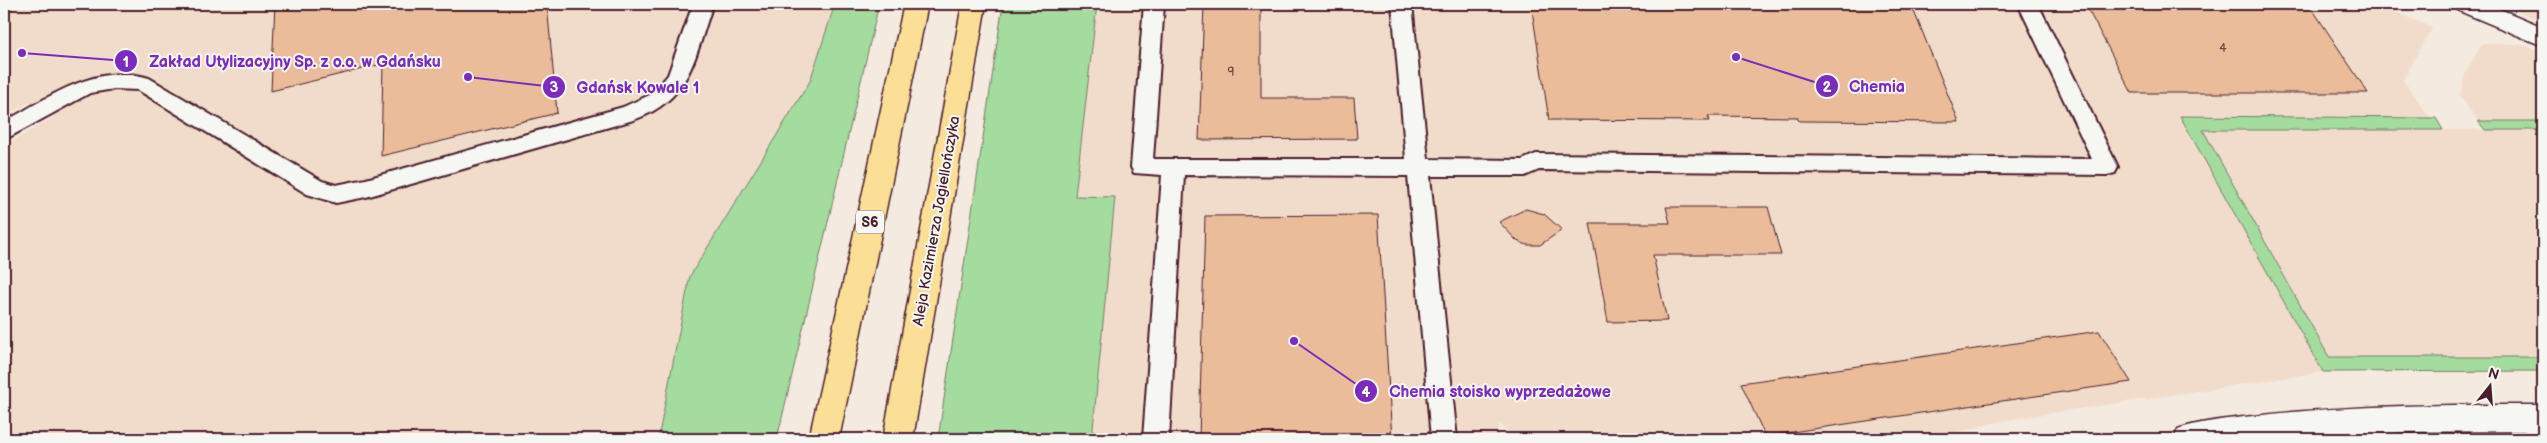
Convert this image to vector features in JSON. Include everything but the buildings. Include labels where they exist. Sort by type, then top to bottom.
[{"type":"highway","name":"S6","points":[[824,439],[916,4]]},
{"type":"highway","name":"Aleja Kazimierza Jagiellończyka","points":[[898,439],[974,4]]},
{"type":"street","points":[[2466,4],[2543,37]]},
{"type":"street","points":[[2189,439],[2272,427],[2356,420],[2538,424]]},
{"type":"lane","points":[[4,132],[85,88],[114,81],[142,83],[315,188],[336,194],[366,188],[630,113],[659,99],[677,78],[703,4]]},
{"type":"lane","points":[[1154,4],[1142,167],[1526,168],[1536,162],[2107,167],[2028,4]]},
{"type":"lane","points":[[1402,4],[1444,439]]},
{"type":"lane","points":[[1156,439],[1174,167]]},
{"type":"shaded area","points":[[4,4],[835,4],[810,81],[690,276],[658,439],[620,439],[614,436],[613,439],[4,439],[4,146],[53,117],[29,103],[4,117]]},
{"type":"shaded area","points":[[1097,4],[2378,4],[2432,28],[2403,80],[2431,118],[2181,117],[2323,372],[2006,420],[1930,439],[1515,439],[1499,423],[1499,439],[1092,439],[1115,197],[1075,197]]},
{"type":"shaded area","points":[[2500,4],[2543,4],[2543,22],[2534,18]]},
{"type":"shaded area","points":[[2499,43],[2527,46],[2543,52],[2543,121],[2478,121],[2460,96],[2465,74],[2482,44]]},
{"type":"shaded area","points":[[2203,130],[2543,130],[2543,357],[2329,357]]},
{"type":"green space","points":[[835,4],[879,4],[777,439],[658,439],[690,276],[810,81]]},
{"type":"green space","points":[[1003,4],[1097,4],[1075,196],[1115,197],[1092,439],[938,439]]},
{"type":"green space","points":[[2180,116],[2436,118],[2443,130],[2203,130],[2329,357],[2543,357],[2543,371],[2323,372]]},
{"type":"green space","points":[[2478,121],[2543,121],[2543,130],[2485,130]]},
{"type":"place","name":"Zakład Utylizacyjny Sp. z o.o. w Gdańsku","points":[[22,53]]},
{"type":"place","name":"Chemia","points":[[1736,57]]},
{"type":"place","name":"Gdańsk Kowale 1","points":[[468,77]]},
{"type":"place","name":"Chemia stoisko wyprzedażowe","points":[[1294,341]]}]
